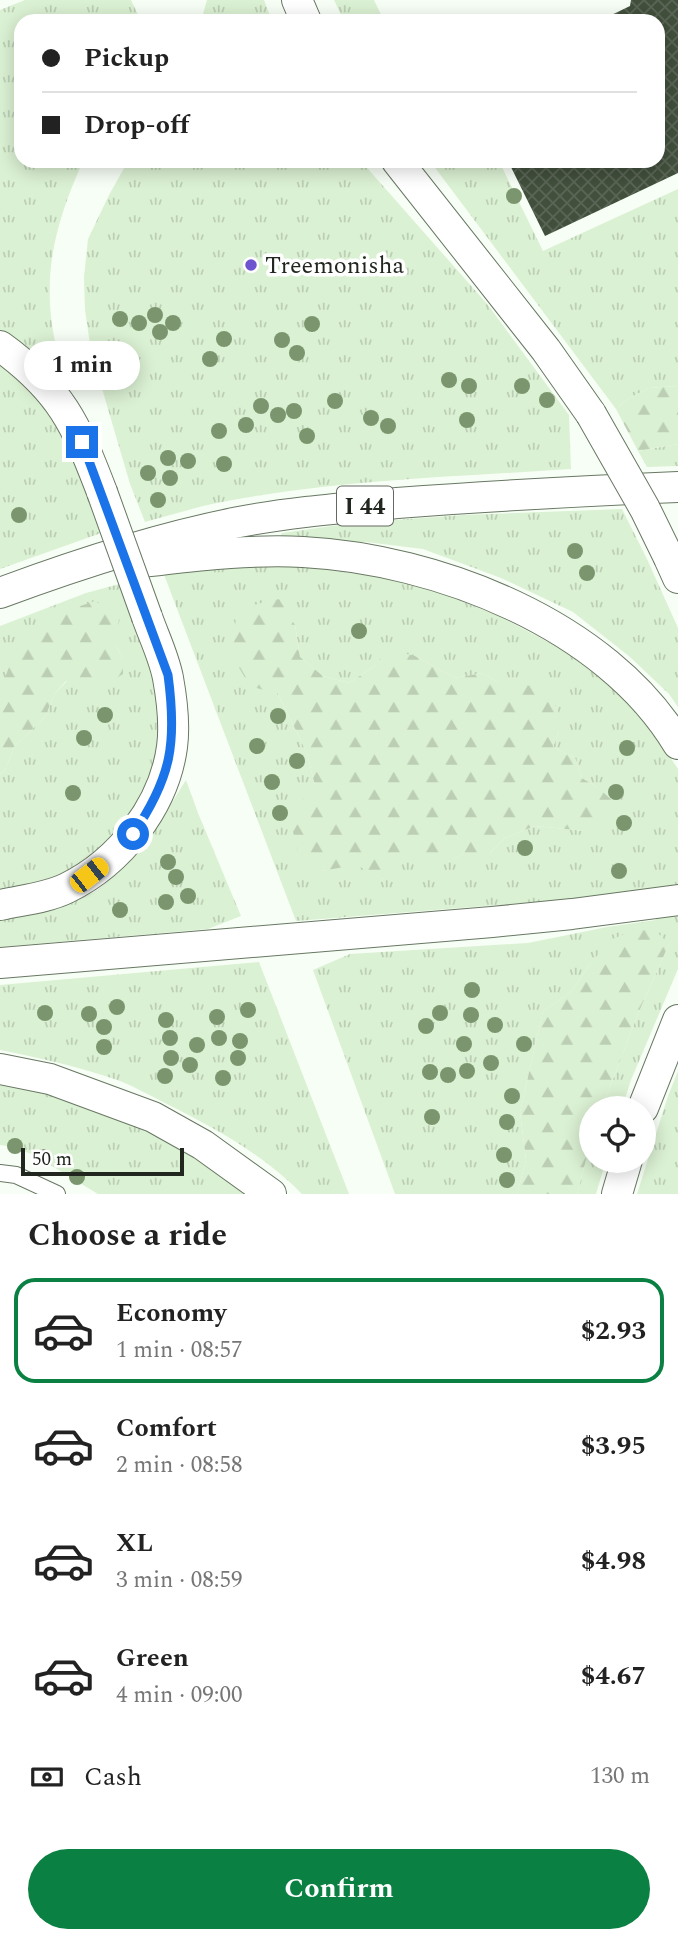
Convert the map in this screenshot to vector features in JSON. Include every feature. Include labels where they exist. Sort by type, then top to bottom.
[{"type":"highway","points":[[403,168],[547,350],[591,414],[645,509],[674,568]]},
{"type":"highway","points":[[0,346],[49,388],[68,414],[82,442],[168,675],[173,710],[172,747],[164,777],[151,808],[133,834],[89,875],[66,888],[0,905]]},
{"type":"highway","name":"I 44","points":[[0,593],[160,540],[240,522],[462,498],[678,487]]},
{"type":"highway","points":[[60,571],[229,552],[289,552],[364,558],[417,570],[470,587],[513,606],[570,637],[611,667],[643,698],[678,744]]},
{"type":"highway","points":[[0,963],[492,922],[678,900]]},
{"type":"highway","points":[[648,1096],[678,1020]]},
{"type":"highway","points":[[0,1069],[50,1079],[153,1117],[203,1146],[271,1194]]},
{"type":"highway","points":[[617,1194],[623,1173]]},
{"type":"street","points":[[8,1174],[57,1194]]},
{"type":"green space","points":[[25,0],[131,0],[138,14],[14,14],[14,168],[80,168],[62,215],[51,266],[51,318],[64,375],[57,381],[0,336],[0,10]]},
{"type":"green space","points":[[207,0],[264,0],[269,14],[203,14]]},
{"type":"green space","points":[[334,0],[374,0],[381,14],[341,14]]},
{"type":"green space","points":[[124,168],[367,168],[488,305],[569,415],[571,469],[346,484],[212,504],[145,522],[130,484],[91,351],[85,310],[84,277],[88,239]]},
{"type":"green space","points":[[435,168],[502,168],[543,251],[678,189],[678,386],[649,388],[616,409]]},
{"type":"green space","points":[[0,357],[48,401],[104,532],[0,569]]},
{"type":"green space","points":[[678,386],[678,444],[638,451],[616,409],[649,388]]},
{"type":"green space","points":[[678,444],[678,466],[647,467],[638,451]]},
{"type":"green space","points":[[622,509],[678,628],[678,707],[669,694],[630,657],[573,612],[501,578],[423,549],[366,542],[278,541],[282,533],[353,523],[464,515]]},
{"type":"green space","points":[[208,567],[309,567],[381,577],[441,593],[499,616],[565,651],[611,685],[650,727],[678,769],[678,969],[626,1096],[607,1096],[637,1016],[669,944],[591,963],[571,992],[543,1011],[520,1112],[526,1160],[517,1194],[395,1194],[313,970],[350,954],[528,943],[656,920],[665,888],[611,896],[296,921],[163,572]],"holes":[[[295,625],[300,657],[323,676],[349,683],[376,665],[415,656],[455,678],[482,673],[499,683],[519,683],[559,731],[553,747],[575,758],[582,778],[597,787],[585,831],[535,826],[505,838],[490,853],[465,853],[447,862],[407,855],[384,879],[356,864],[321,871],[315,786],[307,753],[278,694]]]},
{"type":"green space","points":[[123,583],[146,652],[158,704],[160,743],[148,785],[125,825],[94,857],[58,876],[0,892],[0,775],[5,770],[14,747],[45,717],[55,693],[67,681],[82,681],[123,660],[115,643],[0,699],[0,626],[86,593]]},
{"type":"green space","points":[[279,599],[295,625],[300,657],[323,676],[349,683],[376,665],[386,649],[415,656],[455,678],[482,673],[499,683],[519,683],[542,689],[558,709],[559,731],[553,747],[575,758],[582,778],[613,801],[605,821],[585,831],[535,826],[505,838],[490,853],[465,853],[447,862],[425,868],[407,855],[398,870],[384,879],[356,865],[321,871],[300,860],[289,816],[315,786],[307,753],[278,694],[250,686],[232,656],[236,617],[257,604]]},
{"type":"green space","points":[[95,601],[111,610],[119,620],[115,643],[123,660],[123,674],[109,683],[66,681],[55,693],[45,717],[14,747],[5,770],[0,775],[0,699],[19,641],[42,619]]},
{"type":"green space","points":[[186,780],[241,916],[208,929],[0,947],[0,920],[58,909],[96,891],[123,869],[146,844]]},
{"type":"green space","points":[[654,929],[669,944],[637,1016],[607,1096],[579,1096],[579,1173],[583,1173],[577,1194],[517,1194],[526,1160],[520,1112],[543,1011],[571,992],[610,940],[630,932]]},
{"type":"green space","points":[[259,962],[349,1194],[302,1194],[271,1166],[237,1142],[131,1086],[75,1067],[0,1050],[0,985]]},
{"type":"green space","points":[[678,1071],[678,1194],[637,1194],[644,1173],[656,1173],[656,1134]]},
{"type":"green space","points":[[0,1082],[88,1106],[135,1126],[181,1150],[245,1194],[98,1194],[32,1154],[0,1145]]},
{"type":"green space","points":[[583,1173],[602,1173],[596,1194],[577,1194]]},
{"type":"building","points":[[631,0],[678,0],[678,173],[545,236],[511,168],[665,168],[665,14],[613,14],[630,6]]},
{"type":"place","name":"Treemonisha","points":[[251,265]]},
{"type":"route","points":[[82,442],[168,675],[173,710],[172,747],[164,777],[151,808],[133,834]]}]
